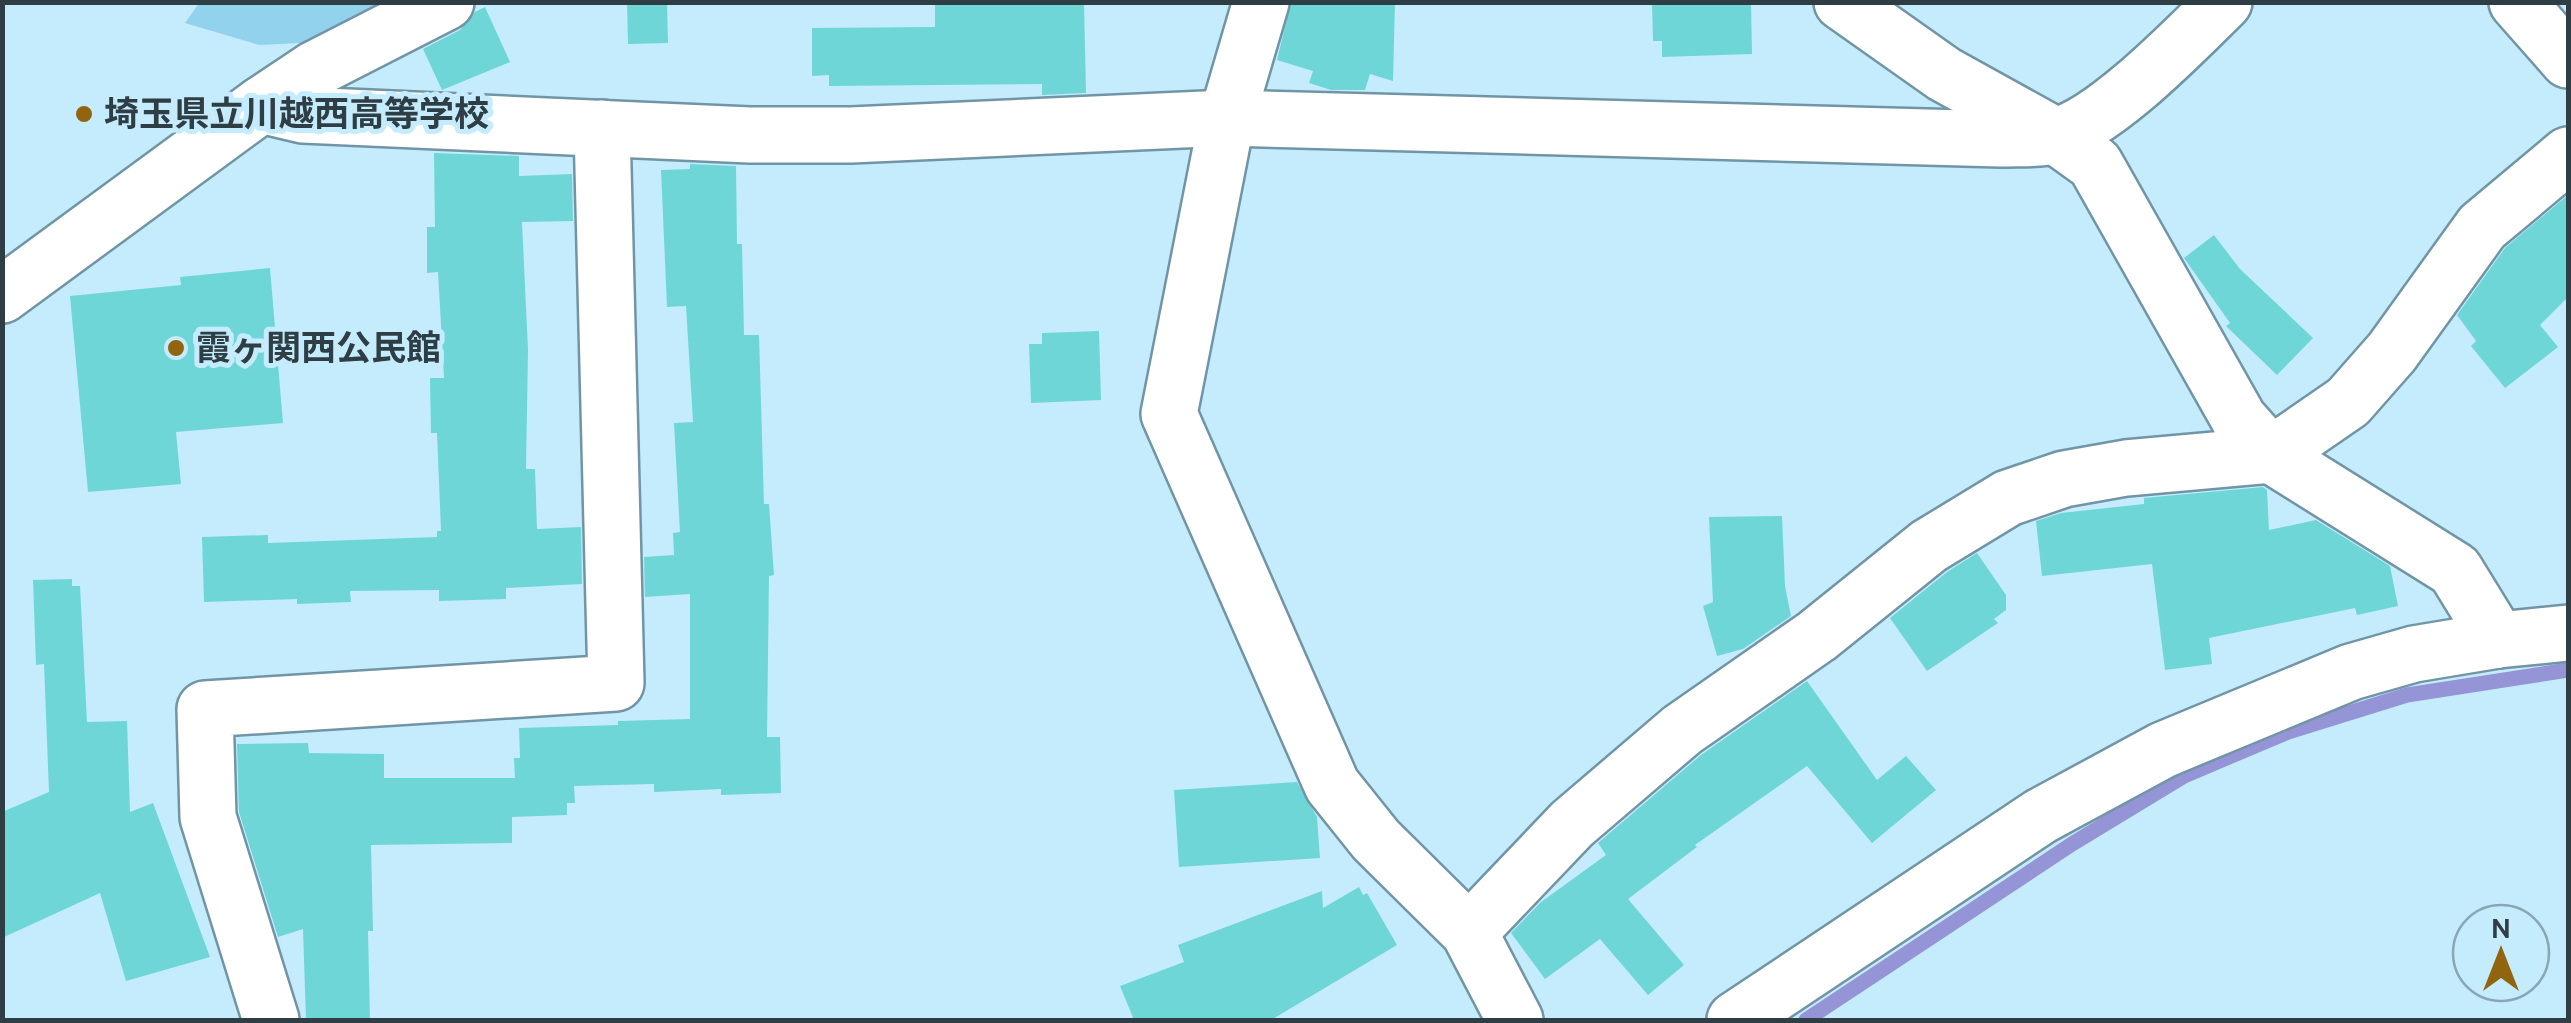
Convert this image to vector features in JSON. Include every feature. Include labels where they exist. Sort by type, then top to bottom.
[{"type":"street","points":[[2,295],[315,69],[446,2]]},
{"type":"street","points":[[1262,2],[1227,118],[1169,414],[1332,784],[1376,840],[1469,932],[1514,1020]]},
{"type":"street","points":[[1842,2],[1944,74],[2056,136],[2095,164],[2238,419],[2271,454],[2455,570],[2498,640]]},
{"type":"street","points":[[2517,2],[2568,60]]},
{"type":"street","points":[[261,105],[304,115],[750,135],[851,135],[1227,118],[2000,139],[2056,136],[2097,114],[2119,98],[2193,13]]},
{"type":"street","points":[[272,1020],[208,817],[204,709],[616,683],[602,128]]},
{"type":"street","points":[[1469,932],[1572,824],[1682,730],[1816,636],[1929,546],[2008,498],[2064,479],[2126,468],[2271,454],[2348,402],[2392,352],[2482,228],[2568,154]]},
{"type":"street","points":[[1735,1020],[2042,816],[2163,750],[2351,672],[2414,654],[2568,632]]},
{"type":"shaded area","points":[[199,3],[390,3],[321,42],[259,45],[185,23]]},
{"type":"building","points":[[627,2],[667,2],[668,43],[628,44]]},
{"type":"building","points":[[935,2],[1084,2],[1086,93],[1042,95],[1042,84],[829,86],[829,75],[812,76],[812,28],[935,27]]},
{"type":"building","points":[[1291,2],[1395,2],[1393,81],[1370,74],[1365,90],[1331,90],[1309,83],[1313,71],[1277,60]]},
{"type":"building","points":[[1652,2],[1751,2],[1752,54],[1662,57],[1662,41],[1653,41]]},
{"type":"building","points":[[485,7],[510,62],[442,90],[423,49],[460,30],[475,12]]},
{"type":"building","points":[[434,153],[519,156],[519,176],[572,174],[573,221],[522,222],[528,350],[526,469],[535,469],[537,529],[581,527],[582,584],[506,588],[506,599],[439,601],[439,590],[350,591],[351,602],[204,602],[202,537],[268,535],[268,543],[437,537],[437,531],[441,531],[437,433],[431,433],[430,378],[444,378],[438,272],[427,273],[427,227],[435,227]]},
{"type":"building","points":[[690,164],[736,166],[744,335],[759,335],[764,504],[769,504],[774,575],[769,576],[767,737],[780,737],[781,793],[721,795],[721,789],[654,792],[654,784],[574,786],[575,803],[567,803],[567,815],[512,817],[512,843],[371,845],[370,1020],[306,1020],[303,929],[278,937],[239,812],[237,744],[308,743],[309,753],[384,754],[384,778],[515,778],[514,758],[520,758],[519,728],[690,719],[690,594],[645,597],[644,557],[674,555],[673,533],[680,532],[674,423],[693,422],[686,306],[667,307],[661,170],[690,169]]},
{"type":"building","points":[[2568,195],[2568,297],[2540,325],[2558,347],[2505,388],[2471,346],[2476,341],[2457,315],[2505,248]]},
{"type":"building","points":[[2214,235],[2240,269],[2313,338],[2277,375],[2226,326],[2230,323],[2184,258]]},
{"type":"building","name":"霞ヶ関西公民館","points":[[270,268],[283,423],[176,432],[181,484],[88,492],[70,296],[181,285],[180,277]]},
{"type":"building","points":[[1099,331],[1101,400],[1031,403],[1029,344],[1042,344],[1042,333]]},
{"type":"building","points":[[2263,487],[2267,490],[2269,530],[2316,520],[2390,566],[2398,606],[2357,615],[2355,608],[2209,638],[2212,664],[2165,670],[2152,564],[2042,576],[2036,521],[2061,513],[2144,504],[2144,498]]},
{"type":"building","points":[[1782,516],[1785,586],[1791,616],[1743,649],[1717,656],[1703,606],[1713,602],[1709,517]]},
{"type":"building","points":[[1977,553],[2006,595],[2006,610],[1994,619],[1998,623],[1927,671],[1890,618]]},
{"type":"building","points":[[72,579],[72,586],[80,586],[87,722],[127,721],[130,812],[153,803],[210,957],[126,981],[100,893],[2,938],[2,812],[49,792],[44,664],[36,665],[33,580]]},
{"type":"building","points":[[1807,681],[1877,780],[1906,756],[1936,790],[1872,843],[1807,766],[1695,845],[1628,899],[1684,965],[1648,995],[1600,939],[1545,979],[1511,933],[1541,902],[1606,855],[1598,843],[1701,755]]},
{"type":"building","points":[[1297,782],[1317,817],[1320,858],[1179,867],[1174,790]]},
{"type":"building","points":[[1359,887],[1363,895],[1367,893],[1397,945],[1271,1020],[1134,1020],[1120,986],[1184,962],[1178,945],[1322,891],[1323,908]]},
{"type":"waterway","points":[[1806,1020],[2072,844],[2184,776],[2288,732],[2407,695],[2568,670]]},
{"type":"place","name":"埼玉県立川越西高等学校","points":[[84,114]]},
{"type":"place","name":"霞ヶ関西公民館","points":[[176,348]]}]
